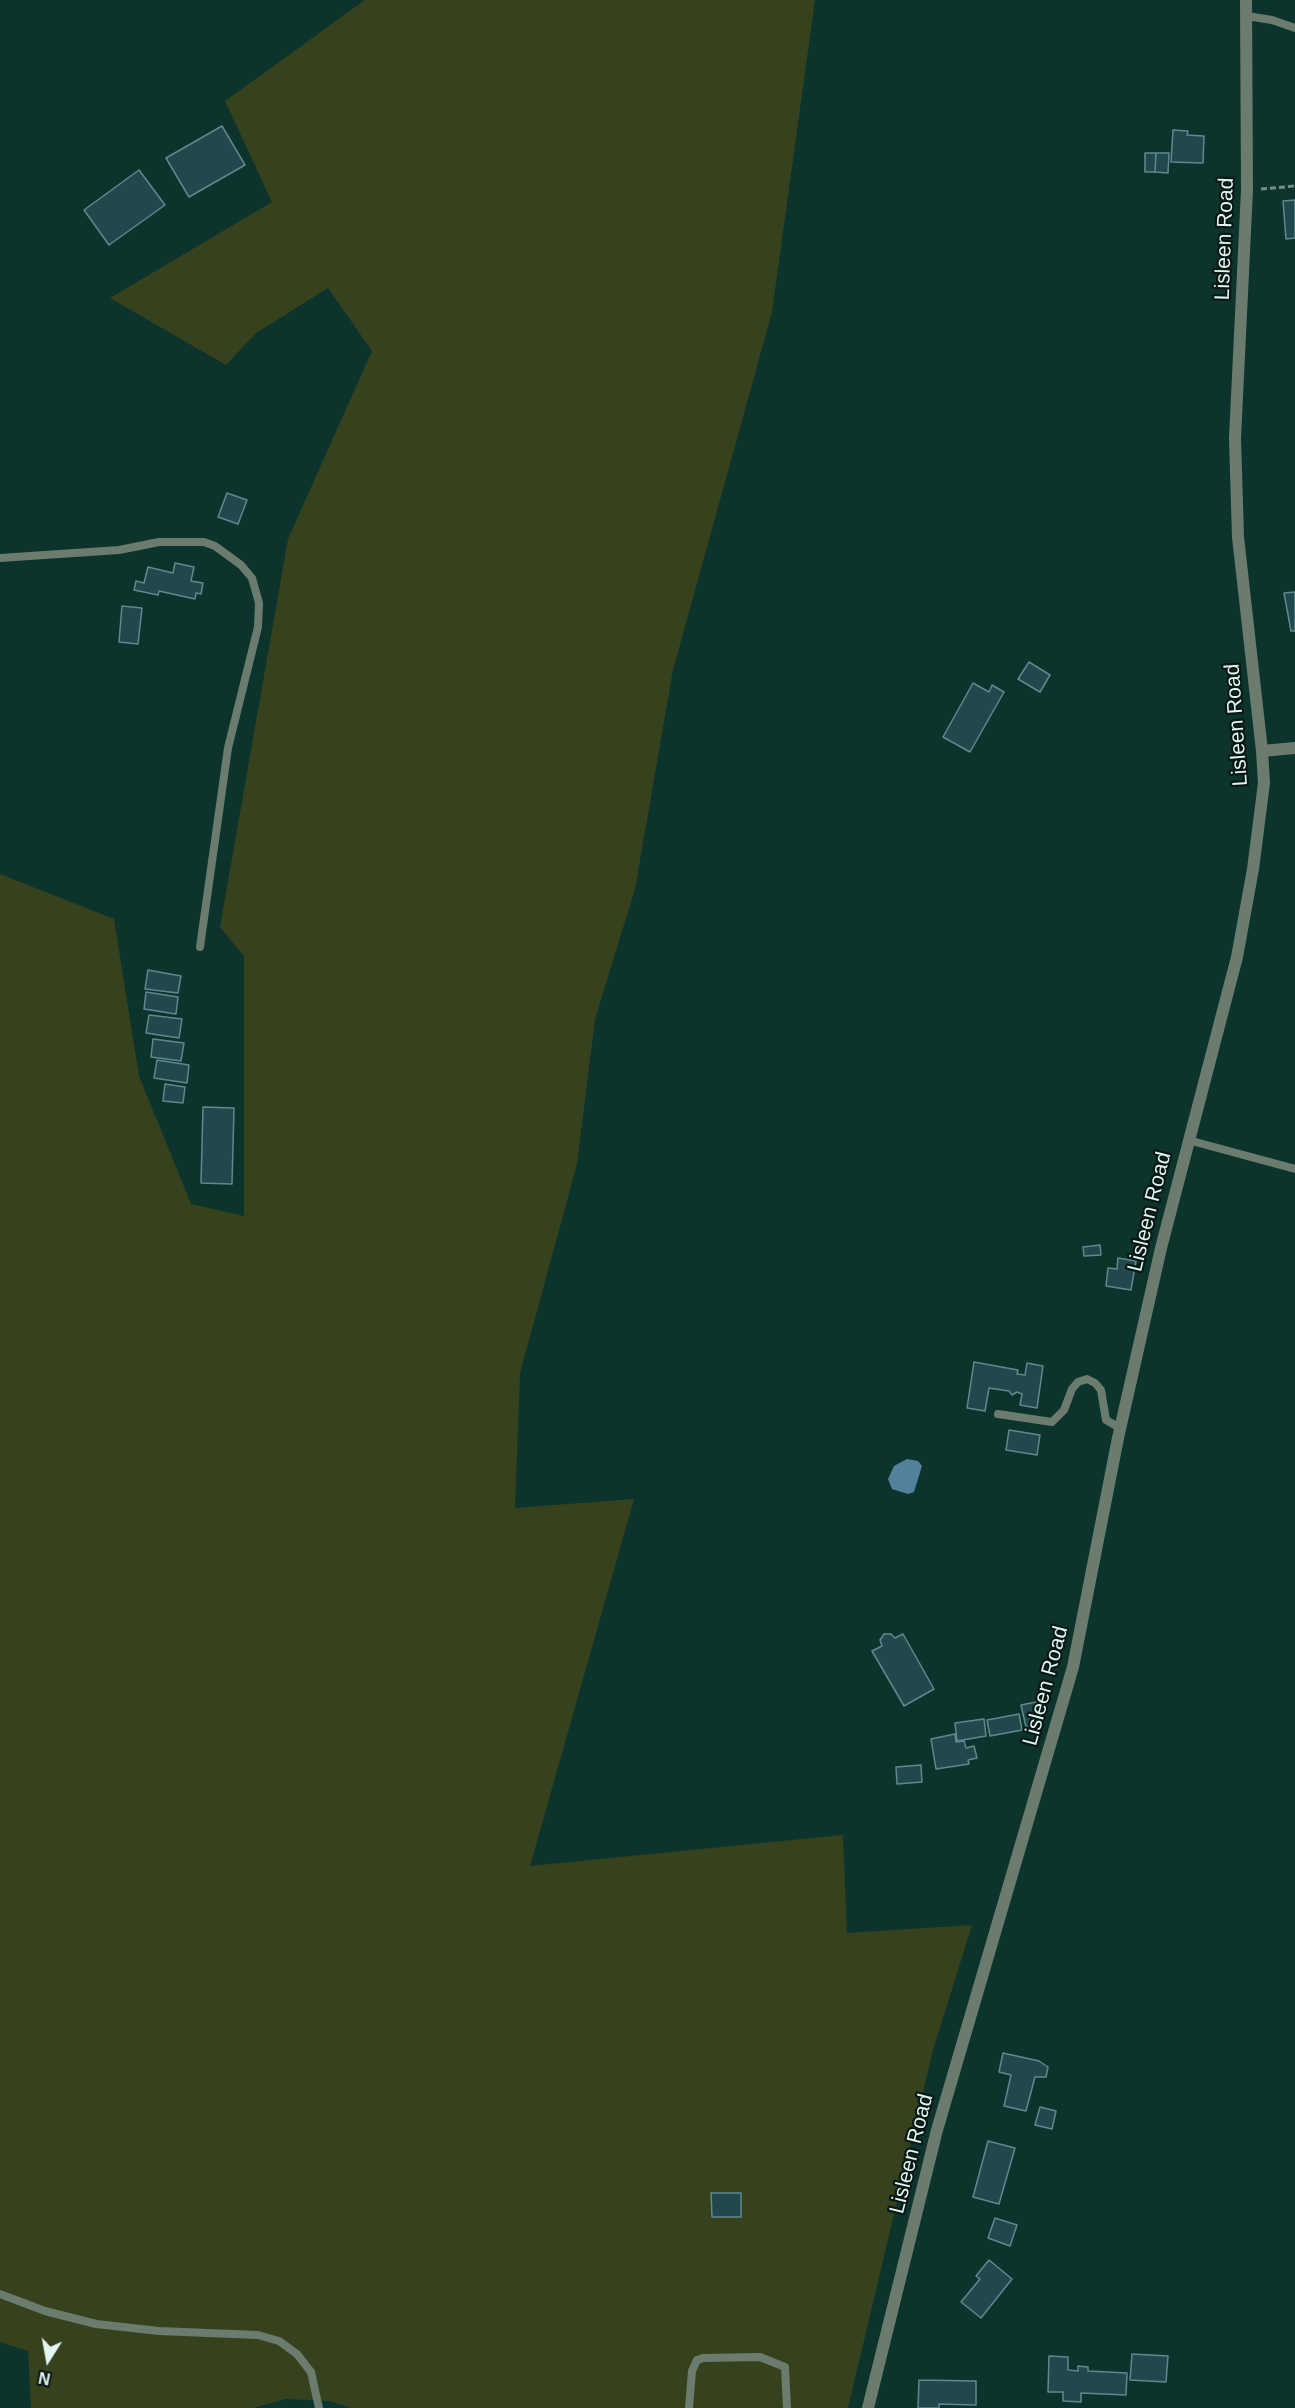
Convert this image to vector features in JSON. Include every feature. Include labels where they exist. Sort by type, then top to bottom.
[{"type":"street","name":"Lisleen Road","points":[[868,2408],[937,2130],[1074,1667],[1120,1428],[1161,1248],[1237,957],[1253,869],[1264,783],[1238,537],[1235,438],[1247,190],[1246,0]]},
{"type":"street","points":[[1262,751],[1295,748]]},
{"type":"lane","points":[[1247,16],[1272,20],[1295,28]]},
{"type":"lane","points":[[0,558],[119,550],[159,542],[204,542],[215,546],[241,564],[252,578],[259,603],[258,627],[228,748],[200,947]]},
{"type":"lane","points":[[1188,1140],[1295,1168]]},
{"type":"lane","points":[[998,1414],[1052,1422],[1064,1410],[1072,1389],[1078,1382],[1087,1379],[1101,1390],[1106,1420],[1120,1428]]},
{"type":"lane","points":[[0,2294],[45,2311],[96,2324],[169,2332],[258,2335],[279,2341],[297,2354],[311,2372],[319,2408]]},
{"type":"lane","points":[[689,2408],[692,2371],[697,2360],[760,2357],[786,2367],[787,2408]]},
{"type":"path","points":[[1247,190],[1295,186]]},
{"type":"green space","points":[[365,0],[815,0],[772,312],[673,670],[635,889],[595,1019],[577,1164],[520,1373],[515,1508],[634,1499],[530,1866],[843,1835],[847,1933],[972,1925],[933,2050],[848,2408],[351,2408],[330,2401],[286,2399],[253,2408],[31,2408],[28,2351],[0,2342],[0,874],[114,919],[139,1076],[191,1204],[244,1216],[244,956],[220,927],[288,539],[372,351],[328,288],[256,333],[226,365],[110,298],[272,202],[225,101]]},
{"type":"water","points":[[907,1459],[918,1461],[922,1466],[914,1492],[908,1494],[892,1489],[888,1479],[894,1466]]},
{"type":"building","points":[[222,126],[245,165],[189,197],[166,158]]},
{"type":"building","points":[[1173,130],[1188,131],[1187,135],[1204,136],[1203,163],[1171,162]]},
{"type":"building","points":[[1145,153],[1156,153],[1155,172],[1145,172]]},
{"type":"building","points":[[1156,153],[1169,153],[1168,173],[1155,172]]},
{"type":"building","points":[[139,170],[165,205],[109,245],[84,210]]},
{"type":"building","points":[[1295,200],[1295,238],[1286,239],[1283,201]]},
{"type":"building","points":[[227,493],[247,500],[238,524],[218,517]]},
{"type":"building","points":[[175,563],[194,567],[191,581],[203,583],[201,594],[196,593],[195,599],[159,591],[158,595],[134,590],[136,581],[144,583],[148,567],[173,573]]},
{"type":"building","points":[[1295,592],[1295,631],[1291,631],[1284,593]]},
{"type":"building","points":[[122,606],[142,608],[138,644],[119,642]]},
{"type":"building","points":[[1029,662],[1050,675],[1040,692],[1018,679]]},
{"type":"building","points":[[973,683],[989,692],[992,685],[1004,692],[970,752],[943,737]]},
{"type":"building","points":[[148,970],[181,976],[178,993],[145,989]]},
{"type":"building","points":[[146,992],[178,997],[176,1014],[144,1009]]},
{"type":"building","points":[[149,1015],[182,1019],[179,1038],[146,1033]]},
{"type":"building","points":[[153,1039],[184,1043],[181,1061],[151,1057]]},
{"type":"building","points":[[157,1060],[189,1065],[187,1083],[154,1078]]},
{"type":"building","points":[[165,1084],[185,1087],[183,1103],[163,1101]]},
{"type":"building","points":[[203,1107],[234,1108],[232,1184],[201,1183]]},
{"type":"building","points":[[1100,1245],[1101,1255],[1084,1256],[1083,1247]]},
{"type":"building","points":[[1118,1258],[1136,1261],[1131,1290],[1106,1286],[1108,1268],[1117,1269]]},
{"type":"building","points":[[974,1362],[1018,1370],[1017,1374],[1025,1375],[1027,1363],[1043,1366],[1037,1408],[1020,1405],[1022,1394],[1017,1392],[1012,1395],[1009,1391],[989,1388],[985,1411],[967,1408]]},
{"type":"building","points":[[1009,1430],[1040,1435],[1037,1455],[1006,1450]]},
{"type":"building","points":[[884,1634],[891,1634],[895,1638],[903,1634],[934,1689],[904,1706],[872,1651],[882,1646],[880,1640]]},
{"type":"building","points":[[1036,1702],[1041,1723],[1026,1727],[1021,1705]]},
{"type":"building","points":[[1019,1714],[1022,1730],[990,1736],[987,1720]]},
{"type":"building","points":[[984,1719],[986,1736],[957,1741],[955,1723]]},
{"type":"building","points":[[955,1734],[956,1742],[964,1741],[966,1748],[974,1746],[977,1758],[968,1760],[969,1764],[936,1769],[931,1739]]},
{"type":"building","points":[[921,1765],[922,1782],[897,1784],[896,1767]]},
{"type":"building","points":[[1003,2053],[1039,2061],[1048,2067],[1046,2077],[1035,2077],[1026,2111],[1004,2106],[1011,2075],[999,2072]]},
{"type":"building","points":[[1040,2107],[1056,2111],[1052,2129],[1035,2125]]},
{"type":"building","points":[[988,2141],[1015,2148],[999,2204],[973,2197]]},
{"type":"building","points":[[711,2193],[741,2193],[741,2217],[712,2217]]},
{"type":"building","points":[[995,2218],[1017,2225],[1010,2246],[988,2238]]},
{"type":"building","points":[[989,2260],[1012,2279],[981,2318],[961,2302],[980,2279],[976,2276]]},
{"type":"building","points":[[1132,2354],[1168,2356],[1166,2382],[1130,2380]]},
{"type":"building","points":[[1049,2356],[1068,2357],[1068,2370],[1078,2371],[1078,2366],[1088,2367],[1088,2371],[1127,2373],[1126,2395],[1081,2393],[1081,2402],[1063,2401],[1063,2392],[1048,2392]]},
{"type":"building","points":[[919,2380],[976,2381],[976,2405],[939,2404],[939,2408],[918,2408]]}]
